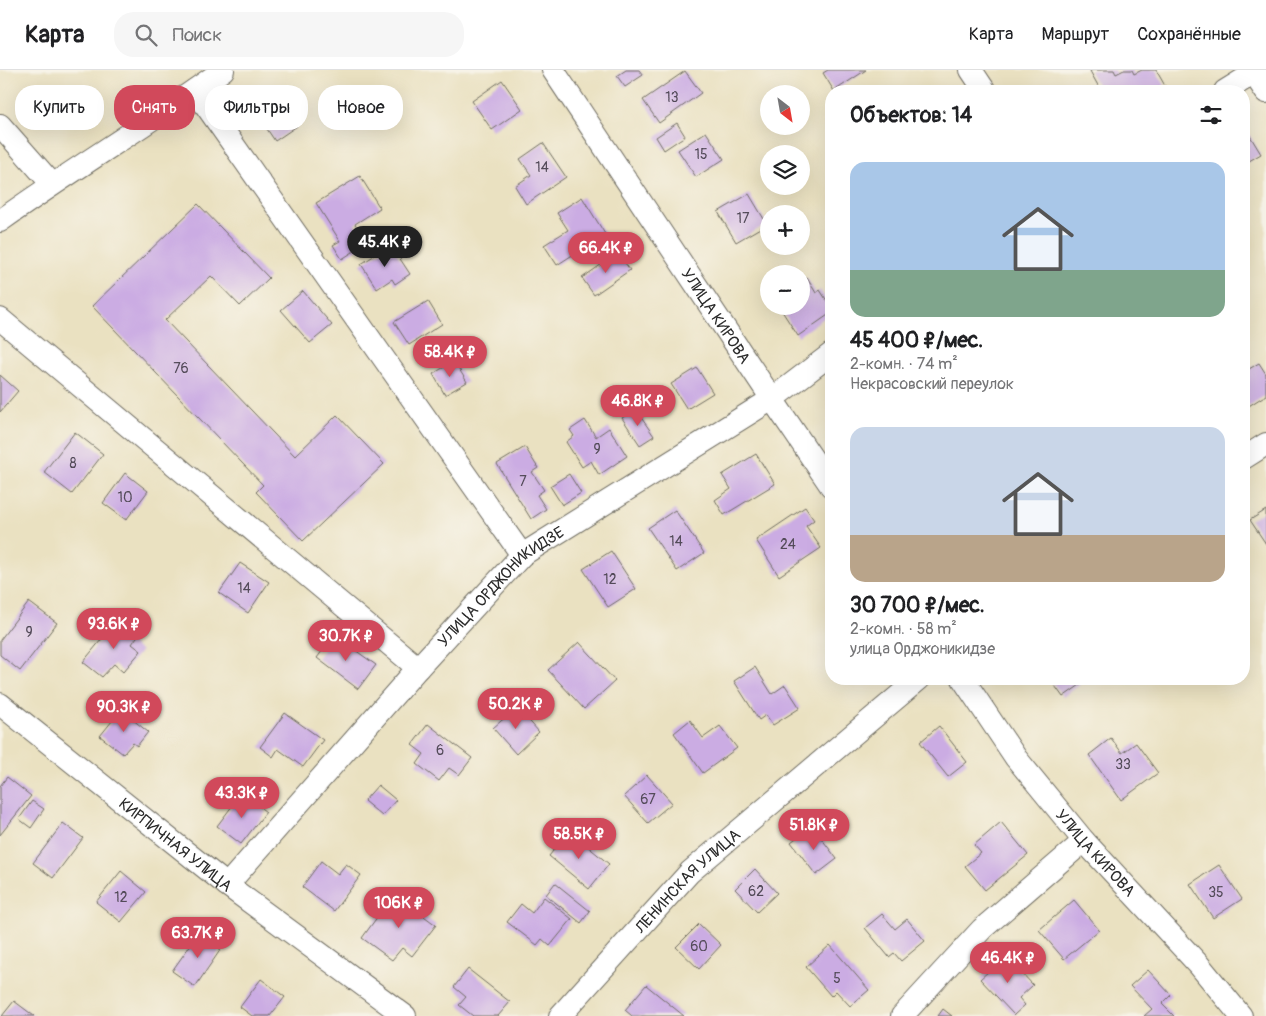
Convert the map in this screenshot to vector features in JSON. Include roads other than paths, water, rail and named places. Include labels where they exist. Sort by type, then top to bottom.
[{"type":"street","points":[[222,70],[195,90],[522,555]]},
{"type":"street","name":"УЛИЦА КИРОВА","points":[[553,70],[825,477]]},
{"type":"street","points":[[971,70],[981,85]]},
{"type":"street","points":[[1235,85],[1256,72],[1266,92]]},
{"type":"street","points":[[0,124],[52,184]]},
{"type":"street","points":[[0,221],[134,130]]},
{"type":"street","points":[[0,318],[418,668]]},
{"type":"street","name":"УЛИЦА ОРДЖОНИКИДЗЕ","points":[[227,885],[418,668],[522,555],[772,400],[825,359]]},
{"type":"street","points":[[1250,454],[1266,444]]},
{"type":"street","name":"ЛЕНИНСКАЯ УЛИЦА","points":[[560,1016],[690,872],[912,685]]},
{"type":"street","name":"УЛИЦА КИРОВА","points":[[967,685],[1016,758],[1084,841],[1200,965],[1241,1016]]},
{"type":"street","name":"КИРПИЧНАЯ УЛИЦА","points":[[0,704],[227,885],[405,1016]]},
{"type":"street","points":[[902,1016],[982,929],[1084,841]]}]
